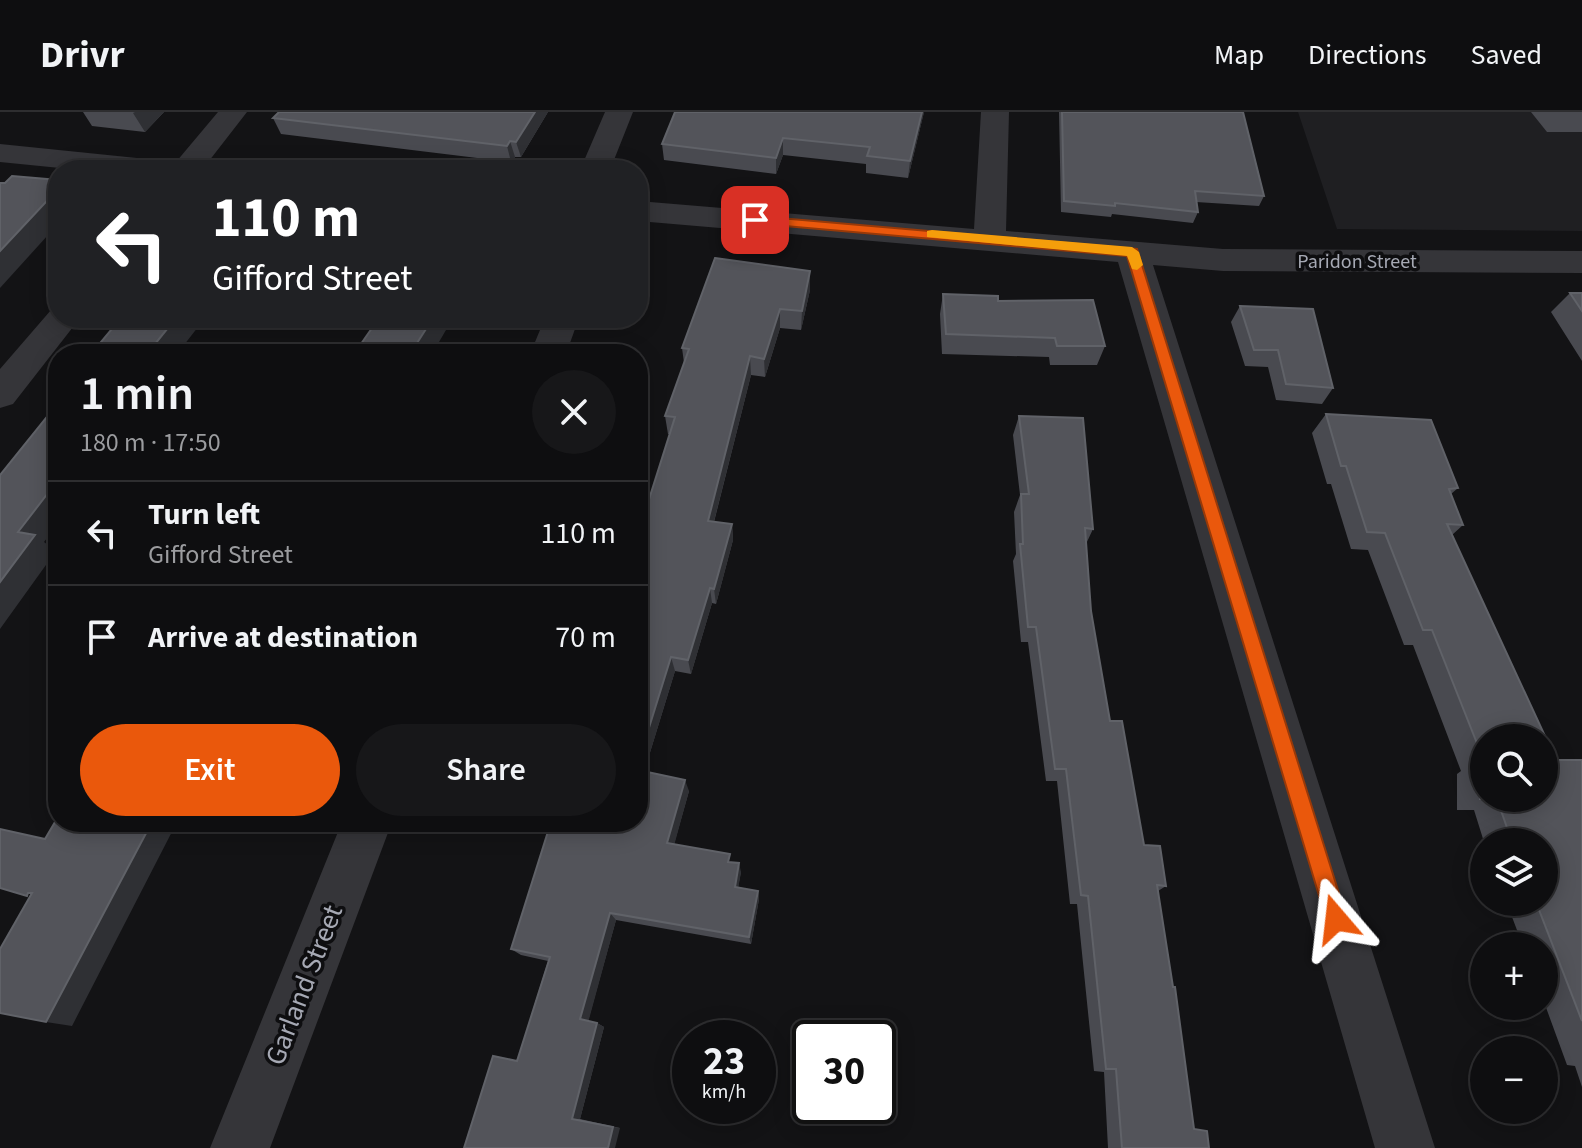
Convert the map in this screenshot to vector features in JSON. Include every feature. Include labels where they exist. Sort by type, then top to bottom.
[{"type":"street","points":[[194,160],[233,112]]},
{"type":"street","points":[[599,160],[619,112]]},
{"type":"street","points":[[990,238],[995,112]]},
{"type":"street","points":[[0,153],[71,160]]},
{"type":"street","name":"Paridon Street","points":[[648,212],[1268,262],[1582,262]]},
{"type":"street","points":[[1132,252],[1405,1148]]},
{"type":"street","points":[[0,394],[55,328]]},
{"type":"street","name":"Garland Street","points":[[240,1148],[363,832]]},
{"type":"shaded area","points":[[1298,112],[1582,112],[1582,231],[1337,229]]},
{"type":"building","points":[[279,112],[535,112],[516,142],[510,141],[507,146],[273,118]]},
{"type":"building","points":[[675,112],[922,112],[910,161],[867,156],[870,147],[783,138],[776,158],[662,144]]},
{"type":"building","points":[[1062,112],[1243,112],[1264,196],[1195,191],[1198,212],[1064,201]]},
{"type":"building","points":[[12,176],[48,179],[48,200],[0,251],[0,183],[5,183]]},
{"type":"building","points":[[715,258],[810,271],[802,311],[780,309],[764,359],[750,356],[708,521],[732,524],[714,589],[710,588],[688,660],[671,657],[648,731],[648,502],[675,417],[665,416],[689,349],[682,348]]},
{"type":"building","points":[[1570,293],[1582,293],[1582,311]]},
{"type":"building","points":[[943,294],[998,296],[998,301],[1093,300],[1105,346],[1057,346],[1055,338],[946,334]]},
{"type":"building","points":[[1240,306],[1313,309],[1333,388],[1286,384],[1278,350],[1254,350]]},
{"type":"building","points":[[113,328],[168,328],[155,344],[99,344]]},
{"type":"building","points":[[372,328],[427,328],[416,344],[361,344]]},
{"type":"building","points":[[1326,414],[1431,420],[1458,488],[1449,489],[1463,525],[1447,524],[1539,724],[1470,726],[1432,630],[1423,630],[1385,533],[1367,532],[1346,466],[1341,466]]},
{"type":"building","points":[[48,415],[48,493],[18,532],[35,535],[0,582],[0,475]]},
{"type":"building","points":[[1019,416],[1083,418],[1093,529],[1085,528],[1091,611],[1110,721],[1122,721],[1144,845],[1160,846],[1166,886],[1157,885],[1175,987],[1194,1129],[1207,1131],[1209,1148],[1122,1148],[1116,1069],[1106,1069],[1088,896],[1081,895],[1066,769],[1055,769],[1036,627],[1028,627],[1020,544],[1023,544],[1021,494],[1029,494]]},
{"type":"building","points":[[1558,760],[1582,760],[1582,1021],[1558,959],[1558,932],[1548,932],[1541,916],[1558,916],[1558,828],[1507,828],[1502,812],[1558,812]]},
{"type":"building","points":[[648,772],[685,780],[667,843],[730,854],[728,862],[739,863],[735,887],[758,891],[749,937],[610,913],[580,1019],[597,1023],[572,1119],[613,1127],[608,1148],[464,1148],[493,1056],[517,1061],[550,957],[511,949],[548,832],[648,832]]},
{"type":"building","points":[[0,829],[45,839],[49,832],[147,832],[46,1022],[0,1013],[0,949],[32,893],[27,896],[0,888]]},
{"type":"slow traffic","points":[[932,234],[1132,252],[1137,265]]},
{"type":"route","points":[[755,220],[1132,252],[1336,919]]}]
